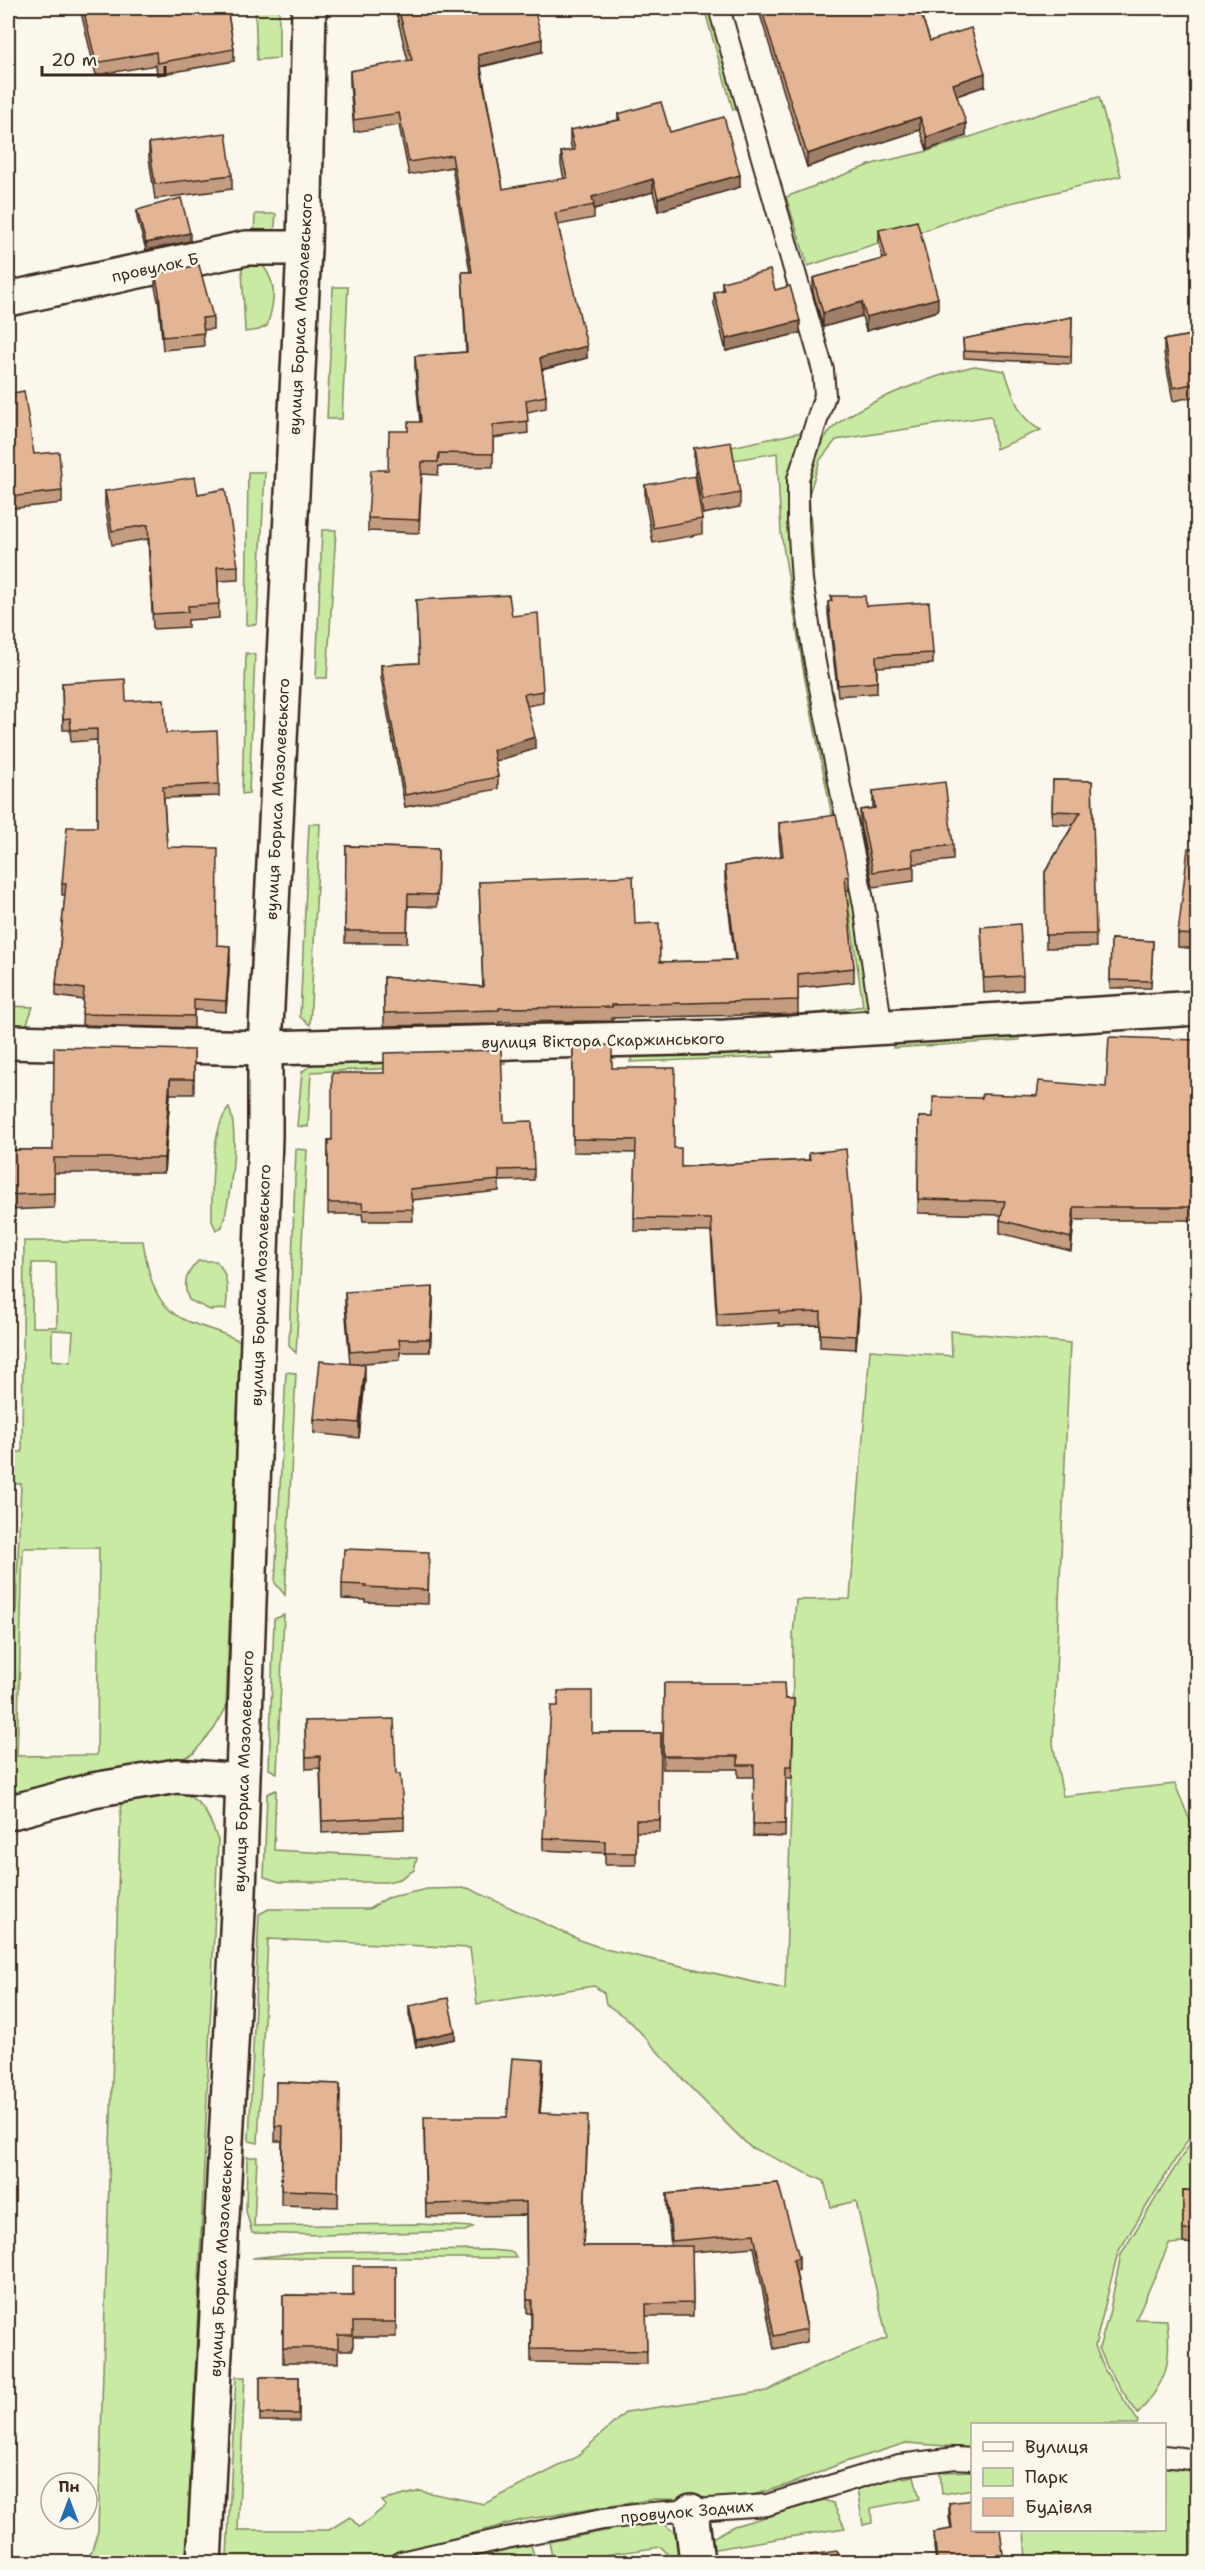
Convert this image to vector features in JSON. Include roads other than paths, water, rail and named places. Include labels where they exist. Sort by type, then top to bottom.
[{"type":"street","name":"вулиця Бориса Мозолевського","points":[[204,2562],[221,2260],[242,1781],[265,1137],[265,1048],[304,248],[309,8]]},
{"type":"street","name":"провулок Б","points":[[8,299],[246,248],[304,248]]},
{"type":"street","name":"вулиця Віктора Скаржинського","points":[[8,1042],[265,1048],[725,1038],[1197,1008]]},
{"type":"street","points":[[8,1813],[93,1790],[177,1776],[242,1781]]},
{"type":"street","points":[[691,2511],[697,2562]]},
{"type":"lane","points":[[719,8],[823,370],[825,395],[798,480],[802,580],[815,663],[864,905],[882,1029]]},
{"type":"lane","points":[[1166,2456],[1197,2460]]},
{"type":"lane","name":"провулок Зодчих","points":[[401,2562],[603,2519],[652,2512],[767,2505],[899,2465],[956,2458],[971,2459]]}]
